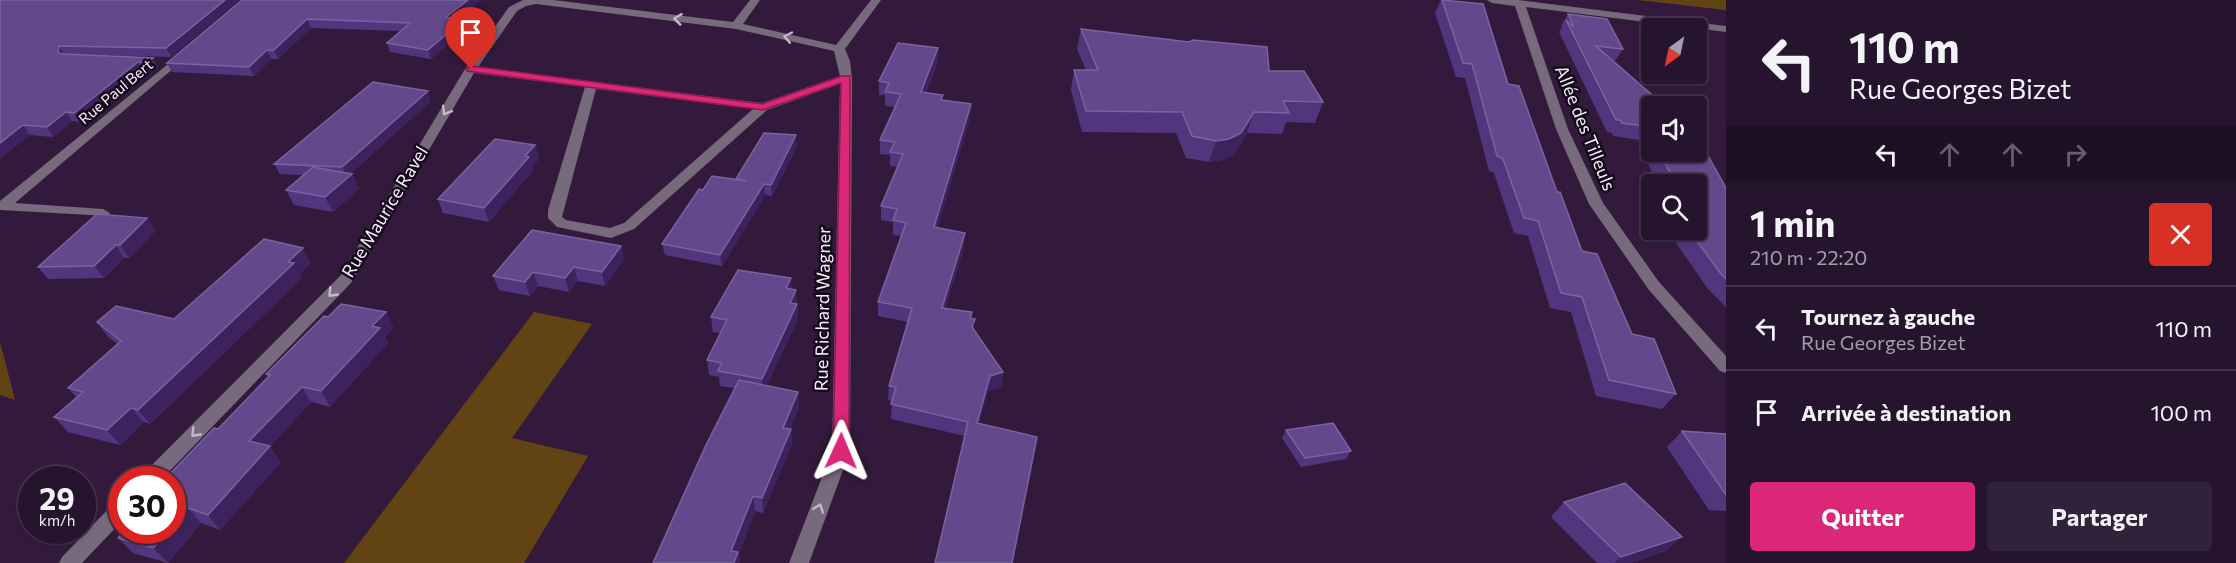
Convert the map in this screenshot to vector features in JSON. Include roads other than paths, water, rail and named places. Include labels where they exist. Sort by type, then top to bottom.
[{"type":"street","points":[[736,26],[755,0]]},
{"type":"street","points":[[511,4],[536,2],[736,26],[839,49],[876,0]]},
{"type":"street","points":[[1492,0],[1726,29]]},
{"type":"street","name":"Allée des Tilleuls","points":[[1519,3],[1562,129],[1596,204],[1654,286],[1726,367]]},
{"type":"street","name":"Rue Maurice Ravel","points":[[163,466],[345,279],[511,4]]},
{"type":"street","name":"Rue Paul Bert","points":[[1,206],[190,48]]},
{"type":"street","name":"Rue Richard Wagner","points":[[799,563],[841,451],[846,78],[844,60],[839,49]]},
{"type":"street","points":[[152,61],[174,62]]},
{"type":"street","points":[[471,69],[763,107]]},
{"type":"street","points":[[592,84],[555,210],[555,218],[562,224],[611,233],[629,226],[763,107],[846,78]]},
{"type":"street","points":[[1,206],[103,213]]},
{"type":"street","points":[[69,563],[108,523]]}]
